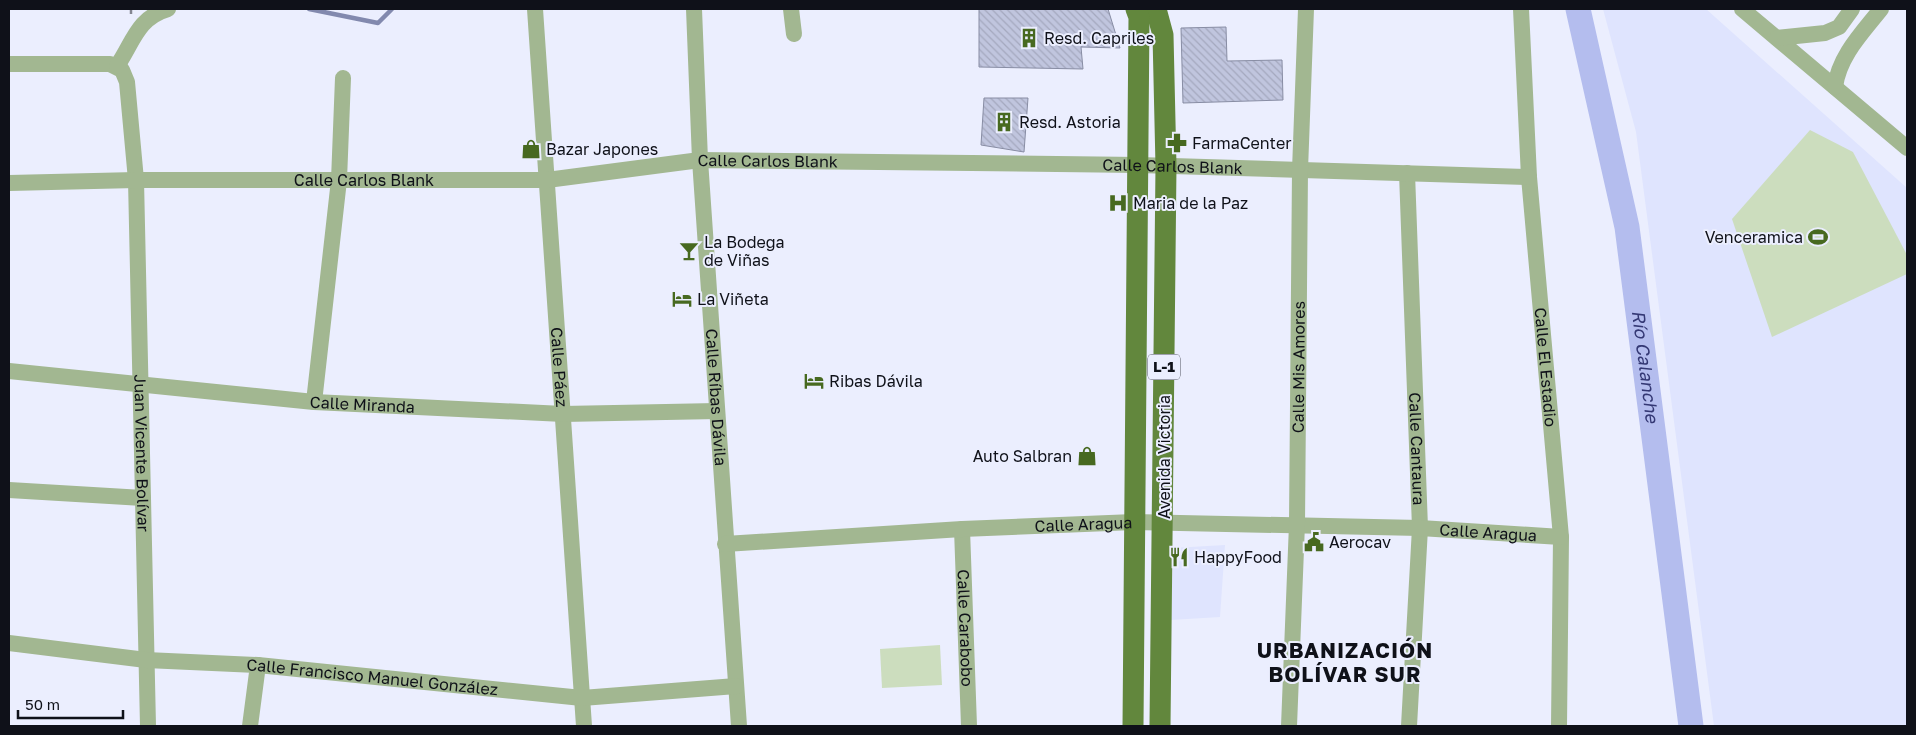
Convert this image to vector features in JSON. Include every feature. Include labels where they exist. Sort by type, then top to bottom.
[{"type":"main road","name":"Avenida Victoria","points":[[1132,726],[1139,165],[1139,17],[1136,9]]},
{"type":"main road","name":"Avenida Victoria","points":[[1156,9],[1164,35],[1166,166],[1160,726]]},
{"type":"street","points":[[9,64],[96,63],[117,66],[140,26],[148,18],[168,9]]},
{"type":"street","name":"Calle Páez","points":[[535,9],[584,726]]},
{"type":"street","name":"Calle Ríbas Dávila","points":[[694,9],[700,160],[739,726]]},
{"type":"street","points":[[791,9],[794,34]]},
{"type":"street","name":"Calle Mis Amores","points":[[1289,726],[1297,524],[1300,170],[1306,9]]},
{"type":"street","name":"Calle El Estadio","points":[[1521,9],[1528,177],[1561,537],[1559,726]]},
{"type":"street","points":[[1742,9],[1907,148]]},
{"type":"street","points":[[1777,38],[1825,33],[1839,26],[1852,9]]},
{"type":"street","points":[[1835,87],[1838,70],[1844,58],[1881,9]]},
{"type":"street","name":"Juan Vicente Bolívar","points":[[117,66],[125,75],[127,82],[136,180],[139,385],[148,726]]},
{"type":"street","points":[[314,402],[339,180],[343,78]]},
{"type":"street","name":"Calle Carlos Blank","points":[[9,183],[136,180],[547,180],[700,160],[1139,165],[1528,177]]},
{"type":"street","name":"Calle Cantaura","points":[[1407,173],[1420,528],[1409,726]]},
{"type":"street","name":"Calle Miranda","points":[[9,370],[314,402],[563,414],[718,411]]},
{"type":"street","points":[[9,490],[143,498]]},
{"type":"street","name":"Calle Aragua","points":[[725,544],[1134,522],[1420,528],[1561,537]]},
{"type":"street","name":"Calle Carabobo","points":[[962,530],[969,726]]},
{"type":"street","name":"Calle Francisco Manuel González","points":[[9,643],[146,660],[258,665],[582,698],[736,686]]},
{"type":"street","points":[[250,726],[258,665]]},
{"type":"shaded area","name":"Venceramica","points":[[1603,9],[1706,9],[1907,188],[1907,726],[1714,726],[1636,132]]},
{"type":"shaded area","points":[[1225,545],[1220,617],[1171,620],[1173,548]]},
{"type":"green space","name":"Venceramica","points":[[1810,130],[1853,152],[1907,255],[1907,274],[1772,337],[1732,219]]},
{"type":"green space","points":[[940,645],[942,685],[882,688],[880,649]]},
{"type":"building","name":"Resd. Capriles","points":[[979,9],[1108,9],[1120,48],[1081,47],[1083,69],[979,67]]},
{"type":"building","points":[[1226,27],[1227,61],[1282,60],[1283,100],[1183,103],[1181,28]]},
{"type":"building","name":"Resd. Astoria","points":[[984,98],[1028,98],[1024,152],[981,145]]},
{"type":"waterway","points":[[309,9],[378,23],[392,9]]},
{"type":"waterway","name":"Río Calanche","points":[[1578,9],[1627,227],[1691,726]]},
{"type":"place","name":"Resd. Capriles","points":[[1029,38]]},
{"type":"place","name":"Resd. Astoria","points":[[1004,122]]},
{"type":"place","name":"FarmaCenter","points":[[1177,143]]},
{"type":"place","name":"Bazar Japones","points":[[531,149]]},
{"type":"place","name":"Maria de la Paz","points":[[1118,203]]},
{"type":"place","name":"Venceramica","points":[[1818,237]]},
{"type":"place","name":"La Bodega de Viñas","points":[[689,251]]},
{"type":"place","name":"La Viñeta","points":[[682,299]]},
{"type":"place","name":"Ribas Dávila","points":[[814,381]]},
{"type":"place","name":"Auto Salbran","points":[[1087,456]]},
{"type":"place","name":"Aerocav","points":[[1314,542]]},
{"type":"place","name":"HappyFood","points":[[1179,557]]},
{"type":"district","name":"URBANIZACIÓN BOLÍVAR SUR","points":[[1345,663]]}]
